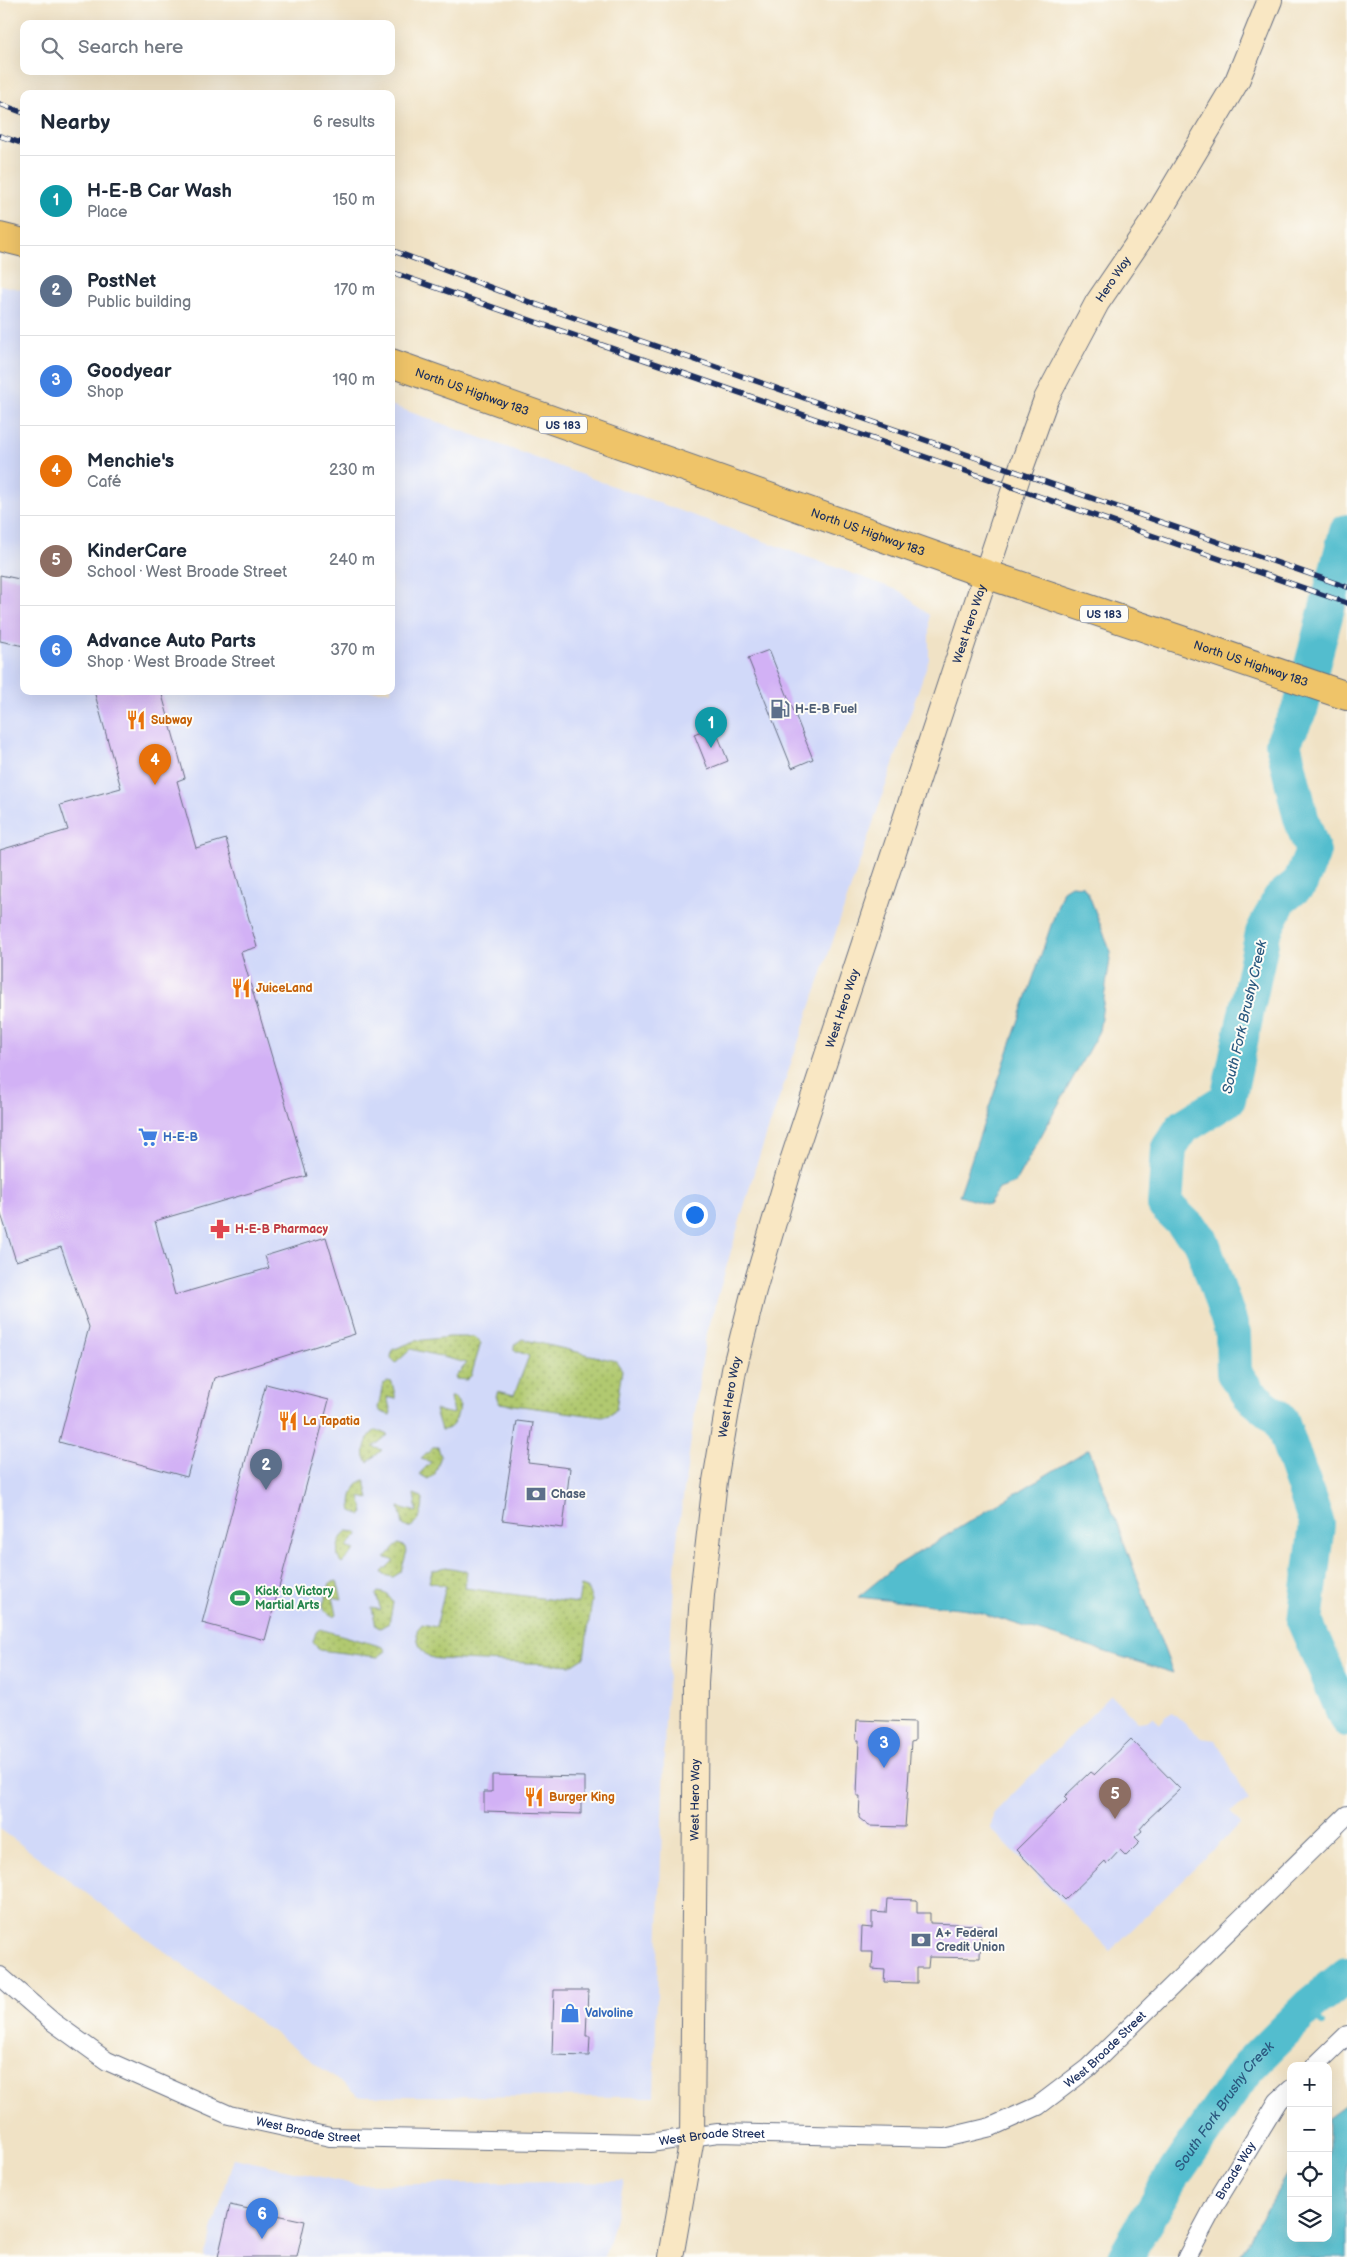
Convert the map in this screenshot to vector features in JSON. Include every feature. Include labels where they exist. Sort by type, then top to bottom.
[{"type":"main road","name":"Hero Way","points":[[986,574],[1046,399],[1097,303],[1159,212],[1237,81],[1270,0]]},
{"type":"main road","points":[[0,237],[20,242]]},
{"type":"main road","name":"North US Highway 183","points":[[395,364],[986,574],[1347,696]]},
{"type":"main road","name":"West Hero Way","points":[[671,2257],[692,2138],[696,1683],[702,1595],[715,1481],[734,1370],[754,1290],[793,1158],[986,574]]},
{"type":"street","name":"West Broade Street","points":[[0,1976],[53,2022],[108,2061],[229,2114],[330,2137],[650,2143],[718,2134],[945,2138],[991,2127],[1038,2106],[1088,2068],[1347,1815]]},
{"type":"street","points":[[1319,2062],[1347,2035]]},
{"type":"street","name":"Broade Way","points":[[1187,2257],[1217,2200],[1278,2101],[1287,2092]]},
{"type":"shaded area","points":[[0,285],[20,289],[20,695],[395,695],[395,406],[900,591],[929,615],[929,659],[755,1169],[705,1340],[677,1540],[665,1722],[654,2097],[359,2096],[0,1829]]},
{"type":"shaded area","points":[[1111,1695],[1138,1722],[1147,1721],[1153,1717],[1160,1724],[1172,1712],[1201,1738],[1216,1740],[1249,1801],[1230,1811],[1241,1823],[1110,1951],[991,1829],[993,1814]]},
{"type":"shaded area","points":[[234,2158],[357,2185],[624,2181],[605,2257],[204,2257]]},
{"type":"green space","points":[[449,1337],[474,1337],[481,1343],[471,1376],[466,1380],[456,1379],[455,1377],[467,1363],[411,1349],[396,1363],[391,1358],[392,1350],[415,1341]]},
{"type":"green space","points":[[522,1339],[616,1361],[622,1370],[616,1409],[612,1414],[602,1417],[499,1403],[496,1396],[498,1391],[514,1395],[529,1356],[514,1350],[514,1345]]},
{"type":"green space","points":[[387,1381],[392,1382],[396,1399],[387,1397],[390,1415],[381,1412],[378,1408],[383,1384]]},
{"type":"green space","points":[[450,1397],[455,1397],[460,1406],[452,1425],[441,1430],[435,1410],[453,1414]]},
{"type":"green space","points":[[376,1430],[388,1435],[373,1447],[382,1450],[368,1462],[365,1454],[367,1440]]},
{"type":"green space","points":[[434,1447],[438,1447],[441,1456],[435,1474],[428,1479],[419,1474],[431,1462],[421,1459]]},
{"type":"green space","points":[[365,1480],[369,1499],[360,1497],[364,1513],[362,1515],[352,1511],[351,1502],[355,1488],[361,1481]]},
{"type":"green space","points":[[414,1494],[422,1497],[422,1511],[418,1520],[408,1528],[403,1525],[399,1507],[417,1512]]},
{"type":"green space","points":[[347,1531],[357,1532],[358,1535],[346,1547],[355,1550],[342,1563],[338,1556],[338,1547]]},
{"type":"green space","points":[[398,1544],[404,1546],[407,1551],[401,1572],[393,1577],[384,1575],[382,1572],[394,1560],[385,1558]]},
{"type":"green space","points":[[446,1567],[467,1571],[465,1588],[578,1603],[581,1586],[587,1588],[592,1600],[584,1658],[573,1665],[439,1659],[425,1654],[418,1641],[417,1630],[422,1624],[436,1627],[446,1586],[429,1582],[432,1571]]},
{"type":"green space","points":[[337,1581],[342,1599],[333,1597],[337,1614],[334,1616],[325,1611],[323,1605],[330,1583]]},
{"type":"green space","points":[[378,1592],[388,1594],[393,1603],[389,1623],[380,1628],[376,1626],[372,1608],[381,1610],[376,1594]]},
{"type":"green space","points":[[320,1629],[383,1647],[386,1651],[378,1657],[319,1650],[313,1642],[316,1632]]},
{"type":"water","points":[[1071,885],[1083,886],[1089,895],[1111,953],[1099,1031],[1015,1183],[999,1189],[989,1205],[959,1196],[1063,890]]},
{"type":"water","points":[[1089,1449],[1173,1673],[968,1609],[858,1597],[896,1566]]},
{"type":"water","points":[[1347,2104],[1347,2257],[1239,2257],[1287,2175],[1287,2242],[1332,2242],[1332,2115]]},
{"type":"building","points":[[0,575],[20,579],[20,645],[0,641]]},
{"type":"building","name":"H-E-B Fuel","points":[[769,650],[813,759],[792,768],[748,658]]},
{"type":"building","name":"H-E-B","points":[[95,695],[162,695],[185,778],[177,781],[196,848],[226,839],[257,947],[241,952],[307,1176],[155,1221],[175,1295],[269,1268],[265,1256],[326,1237],[355,1334],[214,1378],[187,1477],[59,1442],[89,1327],[61,1247],[16,1261],[0,1211],[0,850],[68,830],[60,805],[121,788]]},
{"type":"building","points":[[714,726],[728,761],[708,769],[694,734]]},
{"type":"building","points":[[266,1384],[329,1400],[265,1640],[202,1623]]},
{"type":"building","name":"Chase","points":[[517,1421],[533,1423],[528,1463],[570,1468],[563,1528],[502,1520]]},
{"type":"building","points":[[857,1720],[915,1722],[915,1741],[911,1742],[905,1827],[869,1826],[859,1818],[860,1796],[857,1796],[859,1740],[856,1740]]},
{"type":"building","points":[[1131,1739],[1180,1789],[1140,1828],[1142,1831],[1135,1837],[1140,1842],[1126,1856],[1120,1850],[1107,1864],[1105,1861],[1065,1900],[1016,1850],[1067,1800],[1064,1797],[1090,1772],[1094,1775]]},
{"type":"building","name":"Burger King","points":[[492,1775],[585,1777],[585,1801],[581,1802],[581,1814],[484,1811],[484,1792],[492,1792]]},
{"type":"building","name":"A+ Federal Credit Union","points":[[887,1899],[917,1900],[917,1913],[930,1913],[930,1923],[981,1925],[980,1958],[929,1957],[928,1968],[917,1968],[917,1983],[884,1982],[885,1970],[872,1969],[873,1952],[861,1952],[862,1927],[872,1928],[872,1912],[886,1913]]},
{"type":"building","name":"Valvoline","points":[[554,1990],[588,1990],[586,2036],[590,2036],[589,2056],[552,2055]]},
{"type":"building","points":[[230,2205],[305,2221],[297,2257],[218,2257]]},
{"type":"waterway","name":"South Fork Brushy Creek","points":[[1347,532],[1301,707],[1283,743],[1301,818],[1313,852],[1300,883],[1280,899],[1263,933],[1228,1099],[1183,1127],[1169,1148],[1165,1205],[1200,1239],[1204,1248],[1233,1333],[1234,1373],[1250,1395],[1281,1420],[1317,1524],[1305,1622],[1347,1719]]},
{"type":"waterway","name":"South Fork Brushy Creek","points":[[1125,2257],[1172,2177],[1248,2067],[1309,2006],[1347,1975]]},
{"type":"waterway","points":[[1309,2006],[1322,2024]]},
{"type":"railway","points":[[0,104],[20,112]]},
{"type":"railway","points":[[0,136],[20,143]]},
{"type":"railway","points":[[395,252],[532,303],[1347,587]]},
{"type":"railway","points":[[395,273],[1347,603]]},
{"type":"place","name":"H-E-B Fuel","points":[[780,709]]},
{"type":"place","name":"Subway","points":[[136,720]]},
{"type":"place","name":"H-E-B Car Wash","points":[[711,748]]},
{"type":"place","name":"Menchie's","points":[[155,785]]},
{"type":"place","name":"JuiceLand","points":[[241,988]]},
{"type":"place","name":"H-E-B","points":[[148,1137]]},
{"type":"place","name":"H-E-B Pharmacy","points":[[220,1229]]},
{"type":"place","name":"La Tapatia","points":[[288,1421]]},
{"type":"place","name":"PostNet","points":[[266,1490]]},
{"type":"place","name":"Chase","points":[[536,1494]]},
{"type":"place","name":"Kick to Victory Martial Arts","points":[[240,1598]]},
{"type":"place","name":"Goodyear","points":[[884,1768]]},
{"type":"place","name":"Burger King","points":[[534,1797]]},
{"type":"place","name":"KinderCare","points":[[1115,1819]]},
{"type":"place","name":"A+ Federal Credit Union","points":[[921,1940]]},
{"type":"place","name":"Valvoline","points":[[570,2013]]},
{"type":"place","name":"Advance Auto Parts","points":[[262,2239]]}]
